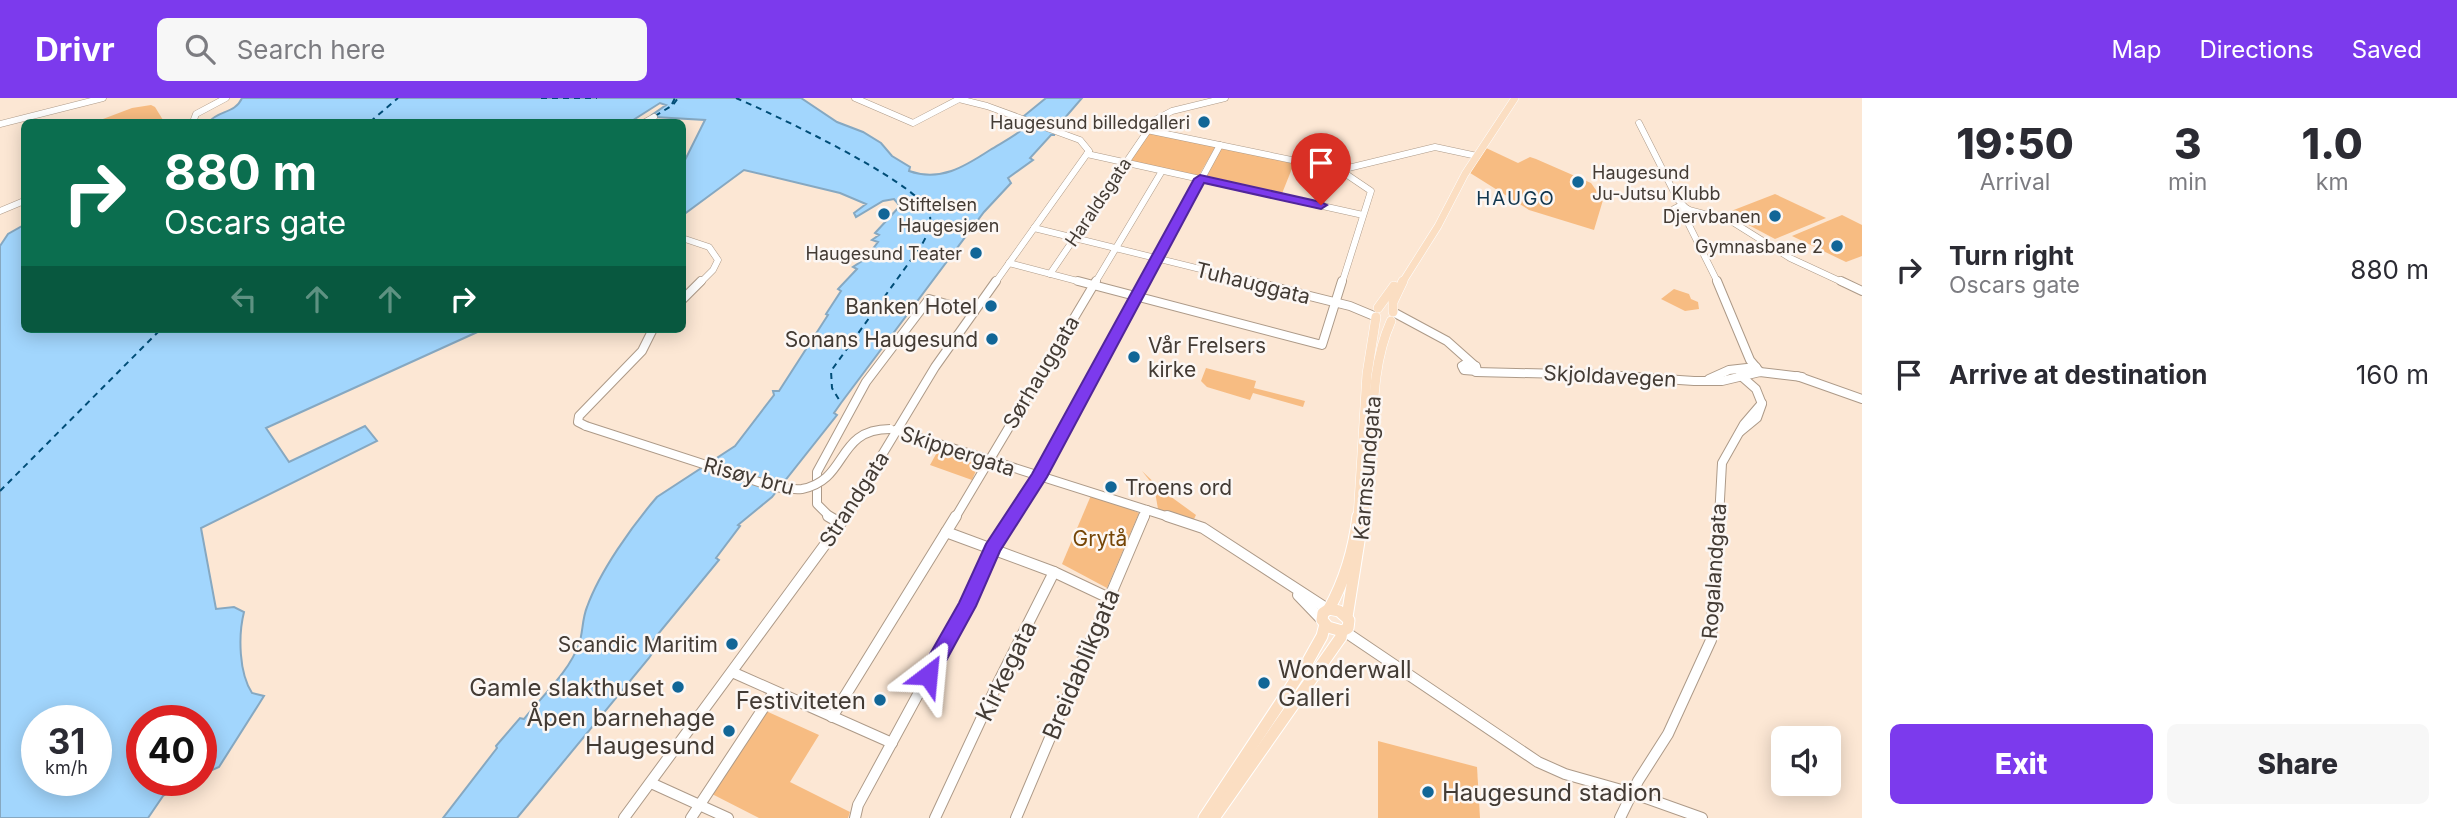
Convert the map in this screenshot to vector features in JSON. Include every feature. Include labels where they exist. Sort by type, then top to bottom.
[{"type":"main road","name":"Karmsundgata","points":[[1204,818],[1308,661],[1322,636],[1326,616],[1346,581],[1360,496],[1367,366],[1376,312],[1430,231],[1474,155],[1513,98]]},
{"type":"main road","name":"Karmsundgata","points":[[1214,818],[1341,637],[1346,625],[1370,474],[1375,379],[1380,345],[1393,317],[1393,302],[1397,291],[1438,226],[1474,155]]},
{"type":"main road","points":[[1376,312],[1393,317]]},
{"type":"main road","points":[[1339,611],[1346,625],[1333,630],[1326,616],[1339,611]]},
{"type":"street","points":[[0,124],[103,98]]},
{"type":"street","points":[[194,119],[196,114],[226,98]]},
{"type":"street","points":[[855,98],[913,123],[960,98],[1080,140],[1088,148],[1087,154],[1363,215]]},
{"type":"street","points":[[975,98],[987,106]]},
{"type":"street","name":"Haraldsgata","points":[[1051,274],[1155,120],[1172,111],[1225,98]]},
{"type":"street","points":[[1639,124],[1758,368]]},
{"type":"street","points":[[1009,263],[1322,345],[1371,191],[1340,170],[1147,130]]},
{"type":"street","points":[[855,818],[858,805],[967,606],[992,549],[1039,477],[1156,258],[1220,145]]},
{"type":"street","points":[[1340,170],[1435,147],[1474,155]]},
{"type":"street","name":"Strandgata","points":[[624,818],[863,492],[894,430],[935,367],[1087,154]]},
{"type":"street","name":"Sørhauggata","points":[[832,717],[1162,171]]},
{"type":"street","points":[[0,211],[21,202]]},
{"type":"street","points":[[1683,210],[1731,220],[1790,258],[1862,292]]},
{"type":"street","name":"Tuhauggata","points":[[1034,228],[1376,312]]},
{"type":"street","points":[[686,239],[709,247],[718,260],[713,270],[686,296]]},
{"type":"street","points":[[840,523],[819,509],[815,478],[866,382],[929,299],[974,312]]},
{"type":"street","points":[[1393,317],[1429,329],[1453,345],[1475,368],[1466,371],[1453,345]]},
{"type":"street","name":"Risøy bru","points":[[651,333],[642,351],[579,416],[578,422],[774,487],[794,491],[811,489],[822,483],[862,432],[874,428],[894,430]]},
{"type":"street","name":"Skjoldavegen","points":[[1475,368],[1704,381],[1758,368],[1802,377],[1862,399]]},
{"type":"street","name":"Skjoldavegen","points":[[1735,375],[1758,368]]},
{"type":"street","name":"Rogalandgata","points":[[1620,818],[1668,734],[1711,640],[1720,475],[1725,453],[1762,411],[1761,399],[1735,375]]},
{"type":"street","name":"Skippergata","points":[[894,430],[1216,534],[1326,616]]},
{"type":"street","name":"Breidablikgata","points":[[1016,818],[1147,510]]},
{"type":"street","points":[[946,532],[1054,572],[1109,598]]},
{"type":"street","name":"Kirkegata","points":[[935,818],[997,685],[1054,572]]},
{"type":"street","points":[[1346,625],[1395,663],[1538,762],[1565,774],[1632,793],[1702,818]]},
{"type":"street","points":[[732,672],[892,743]]},
{"type":"street","points":[[691,818],[774,691]]},
{"type":"street","points":[[651,783],[728,818]]},
{"type":"green space","points":[[151,105],[162,119],[103,119],[132,108]]},
{"type":"green space","points":[[1149,132],[1216,146],[1198,177],[1128,162]]},
{"type":"green space","points":[[1220,145],[1295,161],[1281,196],[1200,179]]},
{"type":"green space","points":[[1484,147],[1518,163],[1530,157],[1536,159],[1591,183],[1603,200],[1594,230],[1529,210],[1467,171]]},
{"type":"green space","name":"Djervbanen","points":[[1775,194],[1826,218],[1775,239],[1726,213]]},
{"type":"green space","name":"Gymnasbane 2","points":[[1842,215],[1862,225],[1862,256],[1846,262],[1792,236]]},
{"type":"green space","points":[[1674,289],[1689,294],[1691,299],[1698,302],[1699,309],[1685,311],[1661,299]]},
{"type":"green space","points":[[1206,368],[1256,381],[1254,388],[1305,401],[1303,407],[1253,393],[1250,400],[1207,387],[1201,381]]},
{"type":"green space","points":[[940,447],[978,466],[972,480],[930,465]]},
{"type":"green space","points":[[1142,471],[1163,491],[1196,515],[1193,521],[1158,509],[1154,486]]},
{"type":"green space","name":"Grytå","points":[[1092,493],[1139,513],[1107,588],[1062,564]]},
{"type":"green space","points":[[766,711],[819,735],[790,782],[850,812],[848,818],[759,818],[712,794]]},
{"type":"green space","name":"Haugesund stadion","points":[[1378,741],[1477,767],[1480,818],[1378,818]]},
{"type":"water","points":[[242,98],[801,98],[837,122],[863,132],[881,143],[892,156],[910,167],[909,171],[931,175],[961,167],[1013,136],[1027,126],[1019,120],[1046,98],[1082,98],[1057,127],[1054,135],[1030,158],[1033,160],[1008,178],[1011,183],[984,212],[841,403],[834,413],[837,415],[772,497],[738,525],[740,526],[716,558],[719,560],[649,645],[655,649],[649,658],[517,818],[443,818],[496,746],[520,718],[524,719],[569,664],[579,644],[585,612],[593,593],[608,564],[637,521],[657,497],[735,446],[774,395],[773,391],[779,391],[828,315],[826,314],[841,291],[838,289],[857,269],[853,267],[865,259],[878,242],[872,240],[879,235],[875,233],[900,206],[894,199],[883,201],[856,217],[854,213],[866,204],[840,193],[744,170],[686,213],[686,158],[705,120],[654,117],[652,115],[666,105],[660,103],[635,119],[212,119],[239,103]]},
{"type":"water","points":[[21,227],[21,333],[475,333],[266,428],[289,462],[365,426],[377,441],[201,528],[216,609],[234,607],[244,612],[240,643],[244,675],[252,693],[264,696],[219,767],[217,768],[217,705],[126,705],[126,796],[163,796],[148,818],[0,818],[0,246],[8,234]]},
{"type":"ferry route","points":[[374,119],[398,98]]},
{"type":"ferry route","points":[[541,98],[597,98]]},
{"type":"ferry route","points":[[672,104],[675,98]]},
{"type":"ferry route","points":[[655,116],[673,105],[678,98]]},
{"type":"ferry route","points":[[736,98],[809,132],[870,165],[916,197],[930,215],[929,229],[921,246],[831,371],[832,388],[841,403]]},
{"type":"ferry route","points":[[0,491],[157,333]]},
{"type":"place","name":"Haugesund billedgalleri","points":[[1204,122]]},
{"type":"place","name":"Haugesund Ju-Jutsu Klubb","points":[[1578,182]]},
{"type":"place","name":"Stiftelsen Haugesjøen","points":[[884,214]]},
{"type":"place","name":"Djervbanen","points":[[1775,216]]},
{"type":"place","name":"Gymnasbane 2","points":[[1837,246]]},
{"type":"place","name":"Haugesund Teater","points":[[976,253]]},
{"type":"place","name":"Banken Hotel","points":[[991,306]]},
{"type":"place","name":"Sonans Haugesund","points":[[992,339]]},
{"type":"place","name":"Vår Frelsers kirke","points":[[1134,357]]},
{"type":"place","name":"Troens ord","points":[[1111,487]]},
{"type":"place","name":"Scandic Maritim","points":[[732,644]]},
{"type":"place","name":"Wonderwall Galleri","points":[[1264,683]]},
{"type":"place","name":"Gamle slakthuset","points":[[678,687]]},
{"type":"place","name":"Festiviteten","points":[[880,700]]},
{"type":"place","name":"Åpen barnehage Haugesund","points":[[729,731]]},
{"type":"place","name":"Haugesund stadion","points":[[1428,792]]},
{"type":"district","name":"HAUGO","points":[[1516,198]]},
{"type":"route","points":[[928,675],[967,606],[992,549],[1039,477],[1200,179],[1321,205]]}]
